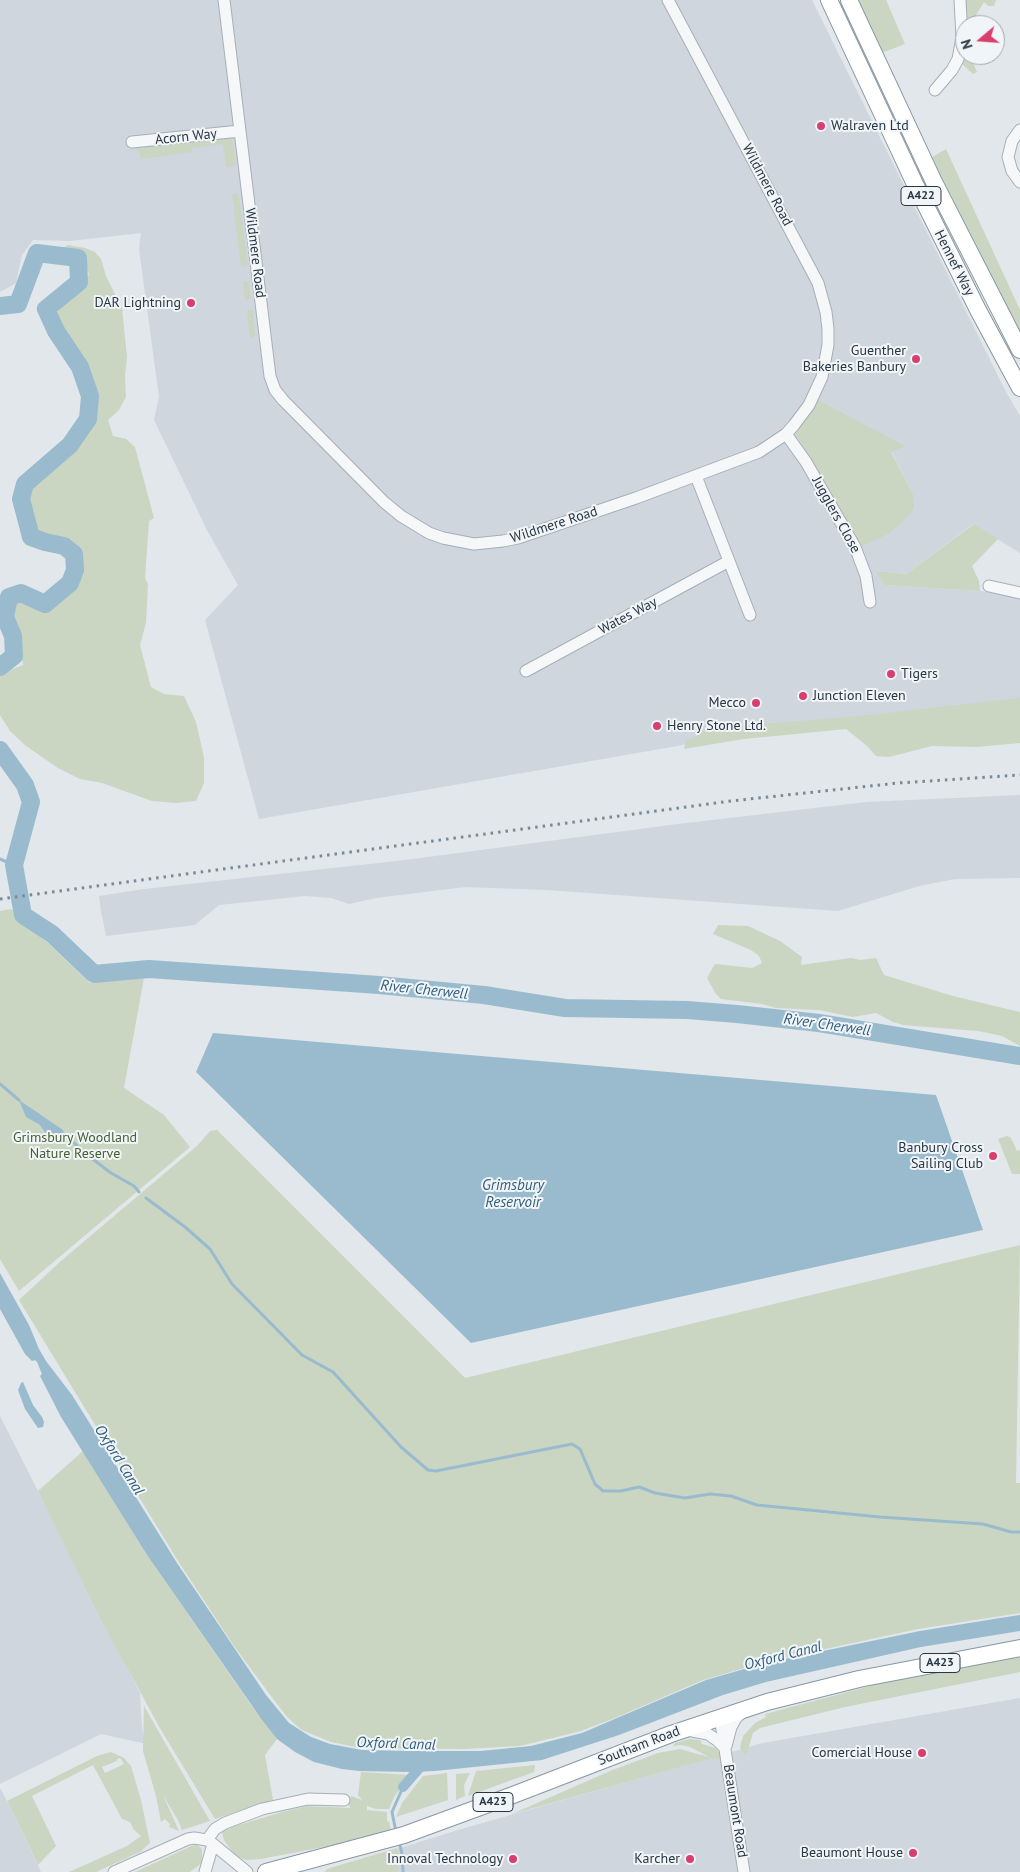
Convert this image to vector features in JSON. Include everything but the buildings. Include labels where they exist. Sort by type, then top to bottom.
[{"type":"highway","name":"Hennef Way","points":[[829,0],[914,182],[978,310],[1020,388]]},
{"type":"highway","name":"Hennef Way","points":[[850,0],[934,182],[1020,350]]},
{"type":"highway","name":"Southam Road","points":[[266,1872],[397,1837],[504,1799],[681,1730],[767,1702],[859,1679],[1020,1648]]},
{"type":"street","name":"Wildmere Road","points":[[224,0],[272,383],[282,400],[384,502],[401,516],[414,526],[443,538],[474,544],[503,541],[535,532],[745,459],[786,434],[809,405],[822,377],[826,361],[828,337],[823,296],[809,264],[668,0]]},
{"type":"street","points":[[935,90],[952,70],[960,52],[962,38],[960,0]]},
{"type":"street","points":[[1020,130],[1012,141],[1008,157],[1012,171],[1020,182]]},
{"type":"street","name":"Acorn Way","points":[[132,142],[240,131]]},
{"type":"street","name":"Jugglers Close","points":[[786,434],[806,462],[855,547],[866,576],[870,602]]},
{"type":"street","points":[[696,476],[750,615]]},
{"type":"street","name":"Wates Way","points":[[526,670],[729,561]]},
{"type":"street","points":[[990,586],[1020,593]]},
{"type":"street","name":"Beaumont Road","points":[[726,1750],[731,1727],[736,1718],[746,1709]]},
{"type":"street","name":"Beaumont Road","points":[[720,1717],[744,1872]]},
{"type":"street","name":"Beaumont Road","points":[[681,1730],[695,1730],[708,1734],[726,1750]]},
{"type":"street","points":[[205,1872],[210,1842],[215,1830],[225,1823],[262,1809],[308,1799],[344,1800]]},
{"type":"street","points":[[114,1872],[188,1839],[200,1838],[210,1842],[247,1872]]},
{"type":"shaded area","points":[[0,0],[812,0],[1005,390],[1020,416],[1020,553],[973,524],[906,574],[877,571],[884,585],[980,591],[1020,596],[1020,707],[706,741],[259,819],[205,620],[238,585],[208,532],[154,420],[159,397],[139,249],[141,233],[70,241],[33,240],[22,255],[16,283],[0,292]],"holes":[[[818,401],[904,446],[891,451],[913,494]]]},
{"type":"shaded area","points":[[1020,795],[1020,878],[955,879],[919,886],[838,911],[547,890],[465,887],[376,898],[349,904],[331,898],[305,896],[219,905],[195,925],[106,936],[99,896],[866,802]]},
{"type":"shaded area","points":[[0,1416],[140,1693],[142,1730],[147,1744],[101,1734],[0,1784]]},
{"type":"shaded area","points":[[1020,1698],[1020,1872],[323,1872],[458,1830],[763,1743]]},
{"type":"shaded area","points":[[0,1788],[7,1801],[41,1872],[0,1872]]},
{"type":"green space","points":[[856,0],[886,0],[905,44],[879,54]]},
{"type":"green space","points":[[966,0],[996,0],[994,6],[988,6],[984,2],[976,15],[967,15]]},
{"type":"green space","points":[[963,65],[974,65],[977,72],[973,74]]},
{"type":"green space","points":[[229,136],[232,138],[236,163],[229,168],[229,166],[226,167],[223,144],[192,148],[192,152],[141,159],[139,152],[134,147]]},
{"type":"green space","points":[[946,149],[1020,310],[1020,336],[929,159]]},
{"type":"green space","points":[[232,194],[238,194],[239,197],[248,265],[241,267]]},
{"type":"green space","points":[[68,245],[95,252],[101,259],[106,276],[122,308],[127,357],[125,375],[126,397],[119,410],[108,420],[113,436],[126,439],[135,447],[154,518],[149,521],[145,578],[148,584],[146,623],[140,645],[151,687],[164,694],[184,696],[196,722],[204,757],[204,783],[196,801],[176,803],[152,801],[102,783],[80,779],[58,768],[26,746],[10,731],[0,715],[0,674],[23,665],[17,632],[10,615],[11,608],[21,598],[28,601],[41,612],[48,609],[68,590],[77,572],[79,559],[75,551],[59,541],[35,534],[30,524],[31,514],[28,497],[33,483],[54,470],[78,448],[90,419],[93,388],[87,370],[75,346],[67,338],[61,327],[57,312],[82,287],[89,274],[78,254],[61,249]]},
{"type":"green space","points":[[243,281],[249,281],[251,299],[245,301]]},
{"type":"green space","points":[[247,310],[253,310],[255,336],[250,338]]},
{"type":"green space","points":[[818,400],[905,446],[891,452],[913,494],[914,508],[903,522],[888,534],[862,546],[795,433]]},
{"type":"green space","points":[[974,524],[998,539],[972,566],[979,581],[980,591],[884,585],[876,571],[906,574]]},
{"type":"green space","points":[[1020,698],[1020,743],[976,747],[932,746],[889,757],[876,756],[846,729],[744,739],[684,749],[686,740],[697,737],[698,732],[709,732],[710,729],[861,716]]},
{"type":"green space","name":"Grimsbury Woodland Nature Reserve","points":[[12,909],[90,983],[144,978],[124,1088],[164,1115],[190,1147],[19,1291],[0,1259],[0,911]]},
{"type":"green space","points":[[718,925],[748,926],[780,941],[802,957],[801,965],[851,958],[860,960],[876,958],[884,975],[953,996],[1020,1012],[1020,1046],[1002,1036],[978,1031],[903,1025],[876,1013],[853,1017],[819,1010],[776,1008],[762,1004],[721,999],[707,978],[715,964],[752,968],[762,963],[759,956],[751,950],[713,934]]},
{"type":"green space","points":[[217,1130],[465,1378],[1020,1245],[1016,1483],[1020,1483],[1020,1613],[918,1629],[765,1662],[703,1680],[581,1731],[520,1746],[464,1749],[361,1748],[331,1742],[302,1730],[288,1718],[234,1646],[178,1561],[19,1300],[62,1260],[197,1146],[210,1131]]},
{"type":"green space","points":[[1007,1136],[1011,1138],[1017,1151],[1020,1150],[1020,1174],[1012,1174],[998,1139]]},
{"type":"green space","points":[[83,1451],[147,1555],[253,1708],[277,1739],[265,1755],[273,1800],[215,1819],[161,1730],[101,1620],[38,1491]]},
{"type":"green space","points":[[1020,1655],[1020,1672],[845,1707],[760,1728],[753,1733],[748,1750],[744,1755],[740,1747],[743,1736],[755,1723],[766,1717],[765,1714],[900,1678]]},
{"type":"green space","points":[[144,1706],[210,1821],[182,1830],[163,1795],[179,1831],[169,1827],[170,1824],[165,1819],[161,1822],[156,1796],[143,1751]]},
{"type":"green space","points":[[690,1739],[700,1740],[702,1744],[716,1748],[721,1755],[721,1759],[712,1758],[512,1814],[610,1771],[658,1753],[680,1749],[709,1757],[690,1747],[673,1746],[675,1743]]},
{"type":"green space","points":[[111,1752],[124,1758],[131,1766],[141,1800],[150,1843],[140,1852],[96,1872],[69,1872],[127,1846],[141,1836],[134,1830],[130,1822],[122,1819],[93,1765],[32,1796],[56,1846],[38,1865],[7,1801],[97,1756]],"holes":[[[120,1758],[124,1764],[105,1773],[102,1767]]]},
{"type":"green space","points":[[535,1765],[534,1772],[468,1796],[476,1771]]},
{"type":"green space","points":[[361,1772],[410,1775],[394,1797],[389,1809],[376,1809],[367,1806],[367,1810],[387,1812],[387,1822],[389,1821],[391,1831],[334,1845],[261,1859],[246,1860],[235,1856],[224,1840],[222,1832],[232,1827],[282,1812],[307,1806],[350,1808],[351,1796],[362,1800],[358,1795]]},
{"type":"green space","points":[[447,1773],[448,1800],[396,1817],[402,1803],[423,1776]]},
{"type":"green space","points":[[470,1773],[464,1785],[465,1796],[456,1800],[456,1774]]},
{"type":"green space","points":[[196,1844],[202,1849],[202,1863],[190,1872],[135,1872]]},
{"type":"green space","points":[[397,1848],[400,1856],[398,1872],[325,1872],[327,1869]]},
{"type":"water","name":"Grimsbury Reservoir","points":[[213,1033],[936,1095],[983,1230],[471,1343],[196,1072]]},
{"type":"water","points":[[19,1100],[63,1130],[64,1134],[59,1141],[50,1140],[40,1125],[26,1117]]},
{"type":"water","points":[[0,1273],[29,1325],[46,1361],[72,1395],[177,1563],[266,1695],[289,1723],[311,1737],[330,1744],[362,1750],[413,1751],[481,1751],[531,1746],[582,1733],[706,1680],[765,1663],[920,1631],[1020,1615],[1020,1631],[921,1647],[766,1682],[723,1695],[619,1735],[542,1760],[411,1772],[359,1771],[314,1762],[295,1752],[277,1739],[147,1555],[61,1417],[40,1376],[42,1374],[37,1362],[35,1360],[32,1361],[25,1354],[0,1309]]},
{"type":"water","points":[[23,1382],[33,1405],[42,1417],[43,1427],[38,1428],[25,1409],[18,1390]]},
{"type":"waterway","name":"River Cherwell","points":[[0,306],[18,304],[37,253],[78,258],[79,282],[46,309],[56,331],[80,367],[90,396],[88,419],[70,445],[25,484],[21,499],[31,537],[64,546],[74,554],[75,570],[70,583],[45,604],[21,593],[9,597],[5,617],[13,636],[14,656],[0,667]]},
{"type":"waterway","name":"River Cherwell","points":[[0,750],[25,785],[31,802],[14,865],[23,915],[52,934],[94,974],[149,969],[379,985],[484,995],[565,1008],[687,1010],[737,1014],[819,1023],[1020,1056]]},
{"type":"waterway","points":[[0,859],[14,865]]},
{"type":"waterway","points":[[0,1084],[19,1100]]},
{"type":"waterway","points":[[64,1134],[86,1154],[111,1173],[134,1186],[139,1192]]},
{"type":"waterway","points":[[146,1198],[185,1227],[210,1249],[232,1284],[302,1355],[333,1372],[401,1447],[428,1470],[436,1471],[572,1444],[580,1449],[595,1484],[603,1491],[621,1491],[639,1487],[655,1493],[685,1498],[710,1494],[731,1496],[757,1505],[880,1517],[983,1524],[1011,1532],[1020,1532]]},
{"type":"waterway","points":[[403,1787],[423,1764]]},
{"type":"waterway","points":[[396,1832],[392,1812],[403,1787]]},
{"type":"waterway","points":[[399,1841],[403,1872]]},
{"type":"railway","points":[[0,899],[731,801],[898,783],[1020,775]]},
{"type":"place","name":"Walraven Ltd","points":[[821,126]]},
{"type":"place","name":"DAR Lightning","points":[[191,303]]},
{"type":"place","name":"Guenther Bakeries Banbury","points":[[916,359]]},
{"type":"place","name":"Tigers","points":[[891,674]]},
{"type":"place","name":"Junction Eleven","points":[[803,696]]},
{"type":"place","name":"Mecco","points":[[756,703]]},
{"type":"place","name":"Henry Stone Ltd.","points":[[657,726]]},
{"type":"place","name":"Banbury Cross Sailing Club","points":[[993,1156]]},
{"type":"place","name":"Comercial House","points":[[922,1753]]},
{"type":"place","name":"Beaumont House","points":[[913,1853]]},
{"type":"place","name":"Innoval Technology","points":[[513,1859]]},
{"type":"place","name":"Karcher","points":[[690,1859]]},
{"type":"water label","name":"Oxford Canal","points":[[119,1460]]},
{"type":"water label","name":"Oxford Canal","points":[[783,1656]]},
{"type":"water label","name":"Oxford Canal","points":[[396,1744]]}]
